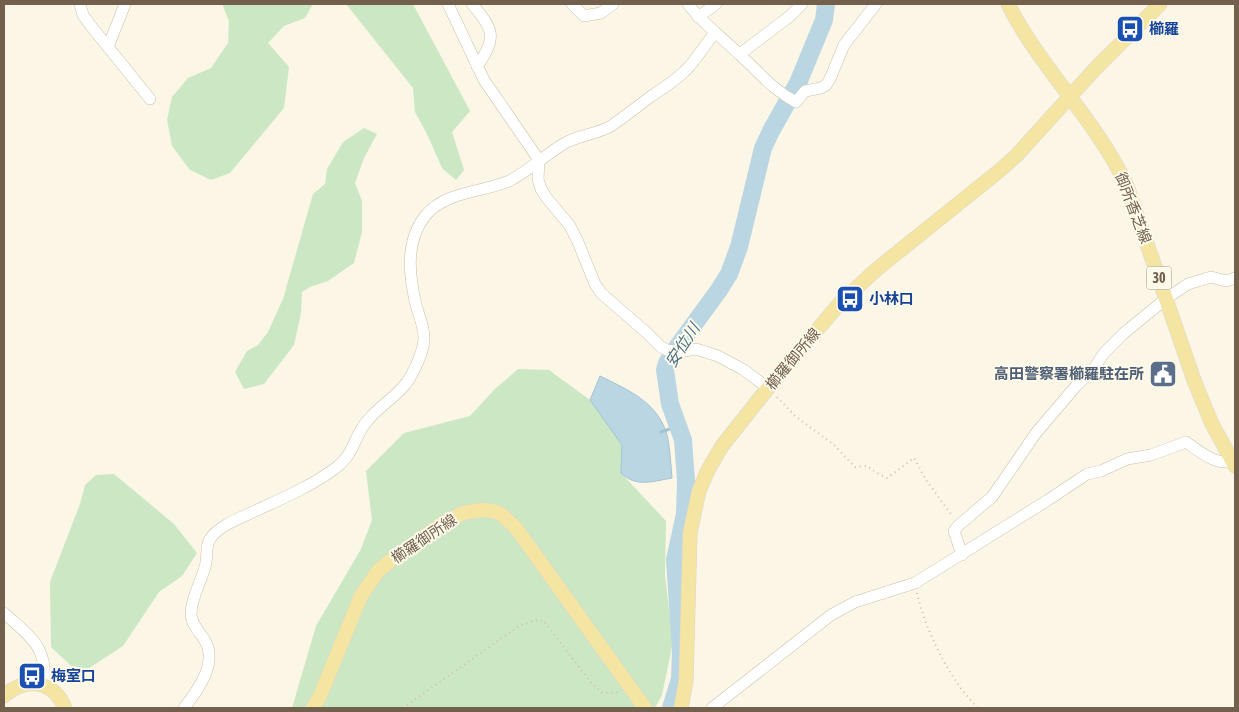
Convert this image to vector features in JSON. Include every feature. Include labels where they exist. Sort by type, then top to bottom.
[{"type":"main road","name":"御所香芝線","points":[[1008,4],[1024,35],[1043,63],[1104,143],[1127,186],[1195,383],[1212,424],[1234,463]]},
{"type":"main road","points":[[1070,98],[1095,69],[1160,4]]},
{"type":"main road","name":"櫛羅御所線","points":[[681,708],[686,682],[690,533],[699,491],[708,470],[722,446],[768,388],[858,284],[999,171],[1070,98]]},
{"type":"main road","name":"櫛羅御所線","points":[[313,708],[320,696],[361,596],[378,571],[443,523],[462,513],[482,510],[501,514],[516,528],[645,708]]},
{"type":"main road","points":[[4,696],[20,685],[44,684],[58,696],[65,708]]},
{"type":"street","points":[[80,4],[87,20],[150,99]]},
{"type":"street","points":[[108,47],[124,4]]},
{"type":"street","points":[[448,4],[492,95],[539,160],[538,179],[541,189],[570,226],[595,284],[608,300],[667,350],[679,352],[696,350],[718,356],[744,370],[768,388]]},
{"type":"street","points":[[472,4],[488,23],[491,31],[487,49],[477,66]]},
{"type":"street","points":[[572,4],[584,16],[600,13],[613,4]]},
{"type":"street","points":[[688,4],[698,17],[740,54],[774,89],[796,102],[806,91],[826,85],[844,45],[876,4]]},
{"type":"street","points":[[698,17],[716,4]]},
{"type":"street","points":[[740,54],[790,16],[802,4]]},
{"type":"street","points":[[184,708],[196,691],[208,666],[211,654],[190,617],[206,566],[207,546],[210,539],[224,526],[295,491],[343,463],[351,453],[362,428],[368,420],[398,394],[412,374],[423,346],[423,330],[413,289],[410,253],[412,239],[418,225],[439,204],[454,196],[498,185],[510,180],[565,143],[610,126],[686,71],[715,33]]},
{"type":"street","points":[[962,555],[954,531],[992,497],[1036,433],[1076,386],[1093,370],[1104,353],[1124,333],[1166,298],[1188,284],[1211,277],[1226,281],[1235,278]]},
{"type":"street","points":[[716,707],[831,615],[855,602],[915,583],[962,555],[1087,474],[1100,471],[1127,459],[1151,455],[1186,442],[1218,462],[1234,463]]},
{"type":"street","points":[[4,613],[37,645],[45,664],[44,684]]},
{"type":"path","points":[[768,388],[796,416],[834,445],[855,467],[867,466],[877,474],[887,478],[914,458],[926,480],[959,525]]},
{"type":"path","points":[[915,583],[920,607],[938,650],[951,674],[978,708]]},
{"type":"path","points":[[403,708],[519,626],[534,620],[544,621],[592,684],[603,693],[632,692]]},
{"type":"green space","points":[[222,4],[313,4],[305,18],[284,26],[268,43],[289,67],[284,108],[230,173],[211,180],[190,170],[172,146],[167,120],[172,97],[188,78],[211,68],[228,43],[229,21]]},
{"type":"green space","points":[[346,4],[413,4],[470,111],[452,132],[464,170],[456,180],[442,168],[415,112],[413,88]]},
{"type":"green space","points":[[364,128],[377,134],[364,158],[355,183],[362,201],[362,232],[354,263],[328,281],[302,292],[301,313],[294,345],[264,384],[244,389],[235,372],[247,351],[258,345],[268,332],[283,299],[313,194],[325,184],[327,169],[343,142]]},
{"type":"green space","points":[[518,369],[549,370],[590,400],[622,445],[621,473],[666,521],[665,576],[673,642],[662,695],[655,708],[292,708],[316,626],[361,549],[372,520],[366,471],[404,433],[470,416],[495,389]]},
{"type":"green space","points":[[114,474],[174,524],[197,553],[182,576],[159,592],[123,646],[80,674],[51,647],[50,582],[80,504],[85,485],[96,475]]},
{"type":"water","points":[[600,376],[633,393],[651,407],[658,416],[668,439],[672,478],[652,482],[639,482],[627,478],[621,473],[622,445],[590,400]]},
{"type":"waterway","name":"安位川","points":[[671,708],[680,679],[681,650],[675,560],[685,514],[686,480],[683,440],[670,404],[665,370],[667,363],[678,346],[729,274],[739,247],[763,148],[798,83],[824,20],[826,4]]},
{"type":"waterway","points":[[661,432],[678,426]]},
{"type":"place","name":"櫛羅","points":[[1130,29]]},
{"type":"place","name":"小林口","points":[[850,299]]},
{"type":"place","name":"高田警察署櫛羅駐在所","points":[[1163,374]]},
{"type":"place","name":"梅室口","points":[[32,676]]}]
